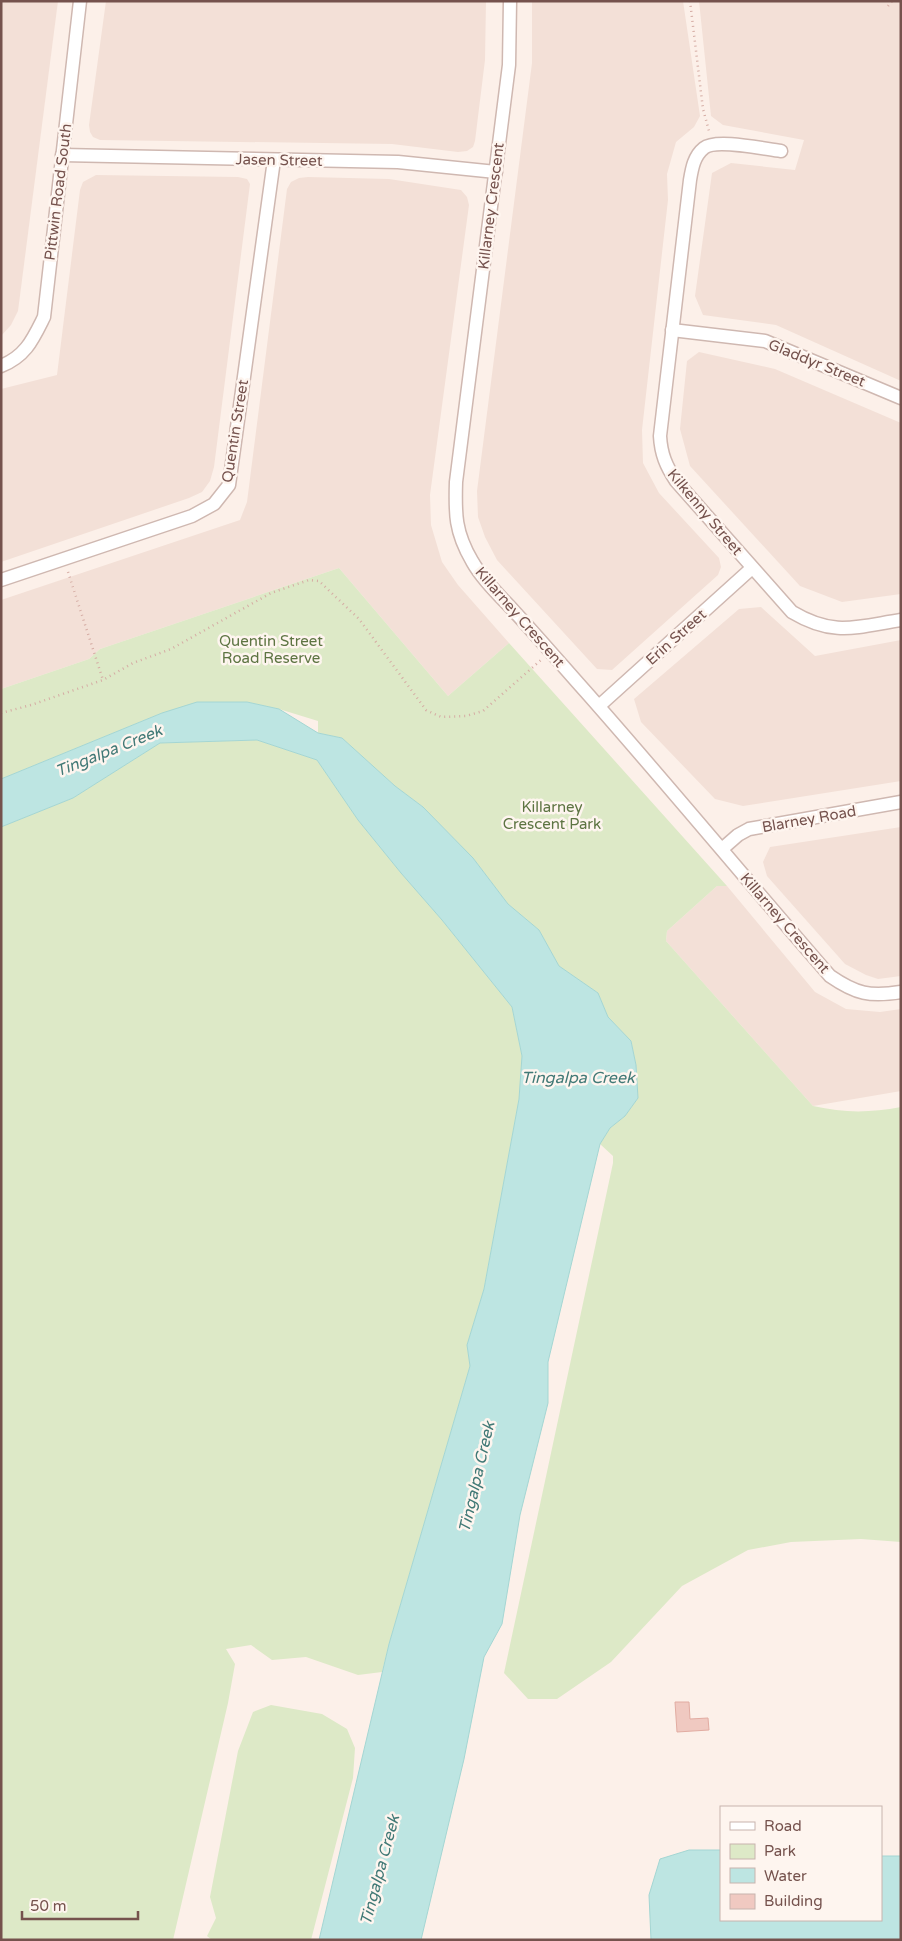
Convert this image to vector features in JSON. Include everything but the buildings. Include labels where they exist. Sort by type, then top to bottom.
[{"type":"street","name":"Pittwin Road South","points":[[1,366],[30,346],[44,317],[80,1]]},
{"type":"street","name":"Killarney Crescent","points":[[510,1],[509,65],[456,482],[455,514],[461,540],[473,564],[599,706],[830,976],[847,988],[861,994],[876,995],[901,992]]},
{"type":"street","points":[[713,145],[729,144],[780,151]]},
{"type":"street","name":"Kilkenny Street","points":[[713,145],[704,147],[694,159],[690,180],[660,436],[661,451],[666,467],[676,481],[792,612],[810,623],[830,628],[853,628],[901,620]]},
{"type":"street","name":"Jasen Street","points":[[62,155],[398,162],[496,172]]},
{"type":"street","name":"Quentin Street","points":[[1,580],[192,516],[214,504],[229,485],[274,160]]},
{"type":"street","name":"Gladdyr Street","points":[[672,330],[765,341],[901,398]]},
{"type":"street","name":"Erin Street","points":[[599,706],[752,568]]},
{"type":"street","name":"Blarney Road","points":[[722,848],[749,829],[901,802]]},
{"type":"path","points":[[690,1],[703,110],[713,145]]},
{"type":"path","points":[[888,6],[892,1]]},
{"type":"path","points":[[63,559],[103,680]]},
{"type":"path","points":[[1,713],[31,705],[103,680],[133,663],[171,649],[271,593],[309,580],[319,581],[359,619],[426,710],[441,716],[466,716],[483,711],[551,652]]},
{"type":"shaded area","points":[[1,1],[58,1],[18,311],[11,325],[1,336]]},
{"type":"shaded area","points":[[106,1],[486,1],[485,60],[473,147],[467,151],[458,152],[392,144],[100,140],[93,137],[89,125]]},
{"type":"shaded area","points":[[532,1],[683,1],[700,116],[694,127],[676,142],[667,174],[668,200],[642,430],[643,463],[659,493],[719,558],[721,567],[718,575],[612,670],[597,669],[497,560],[485,537],[478,517],[477,491],[532,63]]},
{"type":"shaded area","points":[[699,1],[901,1],[901,381],[776,325],[703,315],[695,296],[712,173],[731,163],[795,170],[804,140],[723,125],[711,116]]},
{"type":"shaded area","points":[[96,175],[238,177],[247,179],[250,184],[214,467],[210,481],[202,492],[189,498],[1,562],[1,389],[57,375],[80,190],[83,182]]},
{"type":"shaded area","points":[[299,178],[389,179],[461,190],[467,197],[469,205],[430,495],[431,525],[442,562],[458,585],[509,643],[448,696],[339,568],[100,649],[89,659],[1,689],[1,600],[240,520],[247,502],[287,189],[291,182]]},
{"type":"shaded area","points":[[699,352],[775,369],[901,423],[901,594],[842,602],[800,586],[690,466],[680,429],[687,361]]},
{"type":"shaded area","points":[[761,607],[815,656],[901,640],[901,781],[743,806],[715,799],[641,722],[634,699],[739,609]]},
{"type":"shaded area","points":[[901,827],[901,976],[878,979],[845,964],[767,876],[763,862],[770,847]]},
{"type":"shaded area","points":[[717,886],[727,886],[815,992],[846,1009],[880,1012],[901,1009],[901,1091],[813,1106],[666,941],[667,931]]},
{"type":"green space","points":[[339,568],[448,696],[509,643],[727,886],[717,886],[667,931],[666,941],[813,1106],[857,1111],[901,1107],[901,1542],[861,1539],[791,1542],[748,1550],[682,1586],[611,1662],[557,1699],[528,1699],[504,1673],[613,1163],[613,1156],[600,1144],[610,1128],[625,1116],[638,1098],[636,1065],[631,1041],[608,1017],[598,993],[559,966],[539,930],[508,904],[473,858],[423,807],[395,786],[342,738],[318,733],[318,721],[279,709],[247,702],[162,713],[1,779],[1,689],[89,659],[100,649]]},
{"type":"green space","points":[[257,740],[317,760],[358,820],[512,1007],[522,1056],[519,1099],[484,1289],[467,1345],[470,1366],[382,1672],[358,1675],[306,1657],[272,1660],[251,1645],[226,1649],[235,1664],[228,1703],[173,1940],[1,1940],[1,827],[73,798],[160,743]]},
{"type":"green space","points":[[271,1705],[322,1714],[347,1729],[355,1748],[353,1778],[311,1940],[212,1940],[207,1936],[216,1918],[210,1897],[238,1751],[253,1712]]},
{"type":"water","name":"Tingalpa Creek","points":[[197,702],[247,702],[279,709],[318,733],[342,738],[395,786],[423,807],[473,858],[508,904],[539,930],[559,966],[598,993],[608,1017],[631,1041],[636,1065],[638,1098],[625,1116],[610,1128],[600,1144],[548,1362],[548,1403],[520,1515],[502,1624],[484,1657],[464,1759],[421,1940],[319,1940],[389,1644],[470,1366],[467,1345],[484,1289],[519,1099],[522,1056],[512,1007],[358,820],[317,760],[257,740],[160,743],[73,798],[1,827],[1,779],[162,713]]},
{"type":"water","points":[[689,1850],[720,1850],[720,1921],[882,1921],[882,1856],[901,1856],[901,1940],[651,1940],[649,1895],[660,1859]]},
{"type":"park label","name":"Quentin Street Road Reserve","points":[[271,650]]},
{"type":"park label","name":"Killarney Crescent Park","points":[[552,816]]}]
